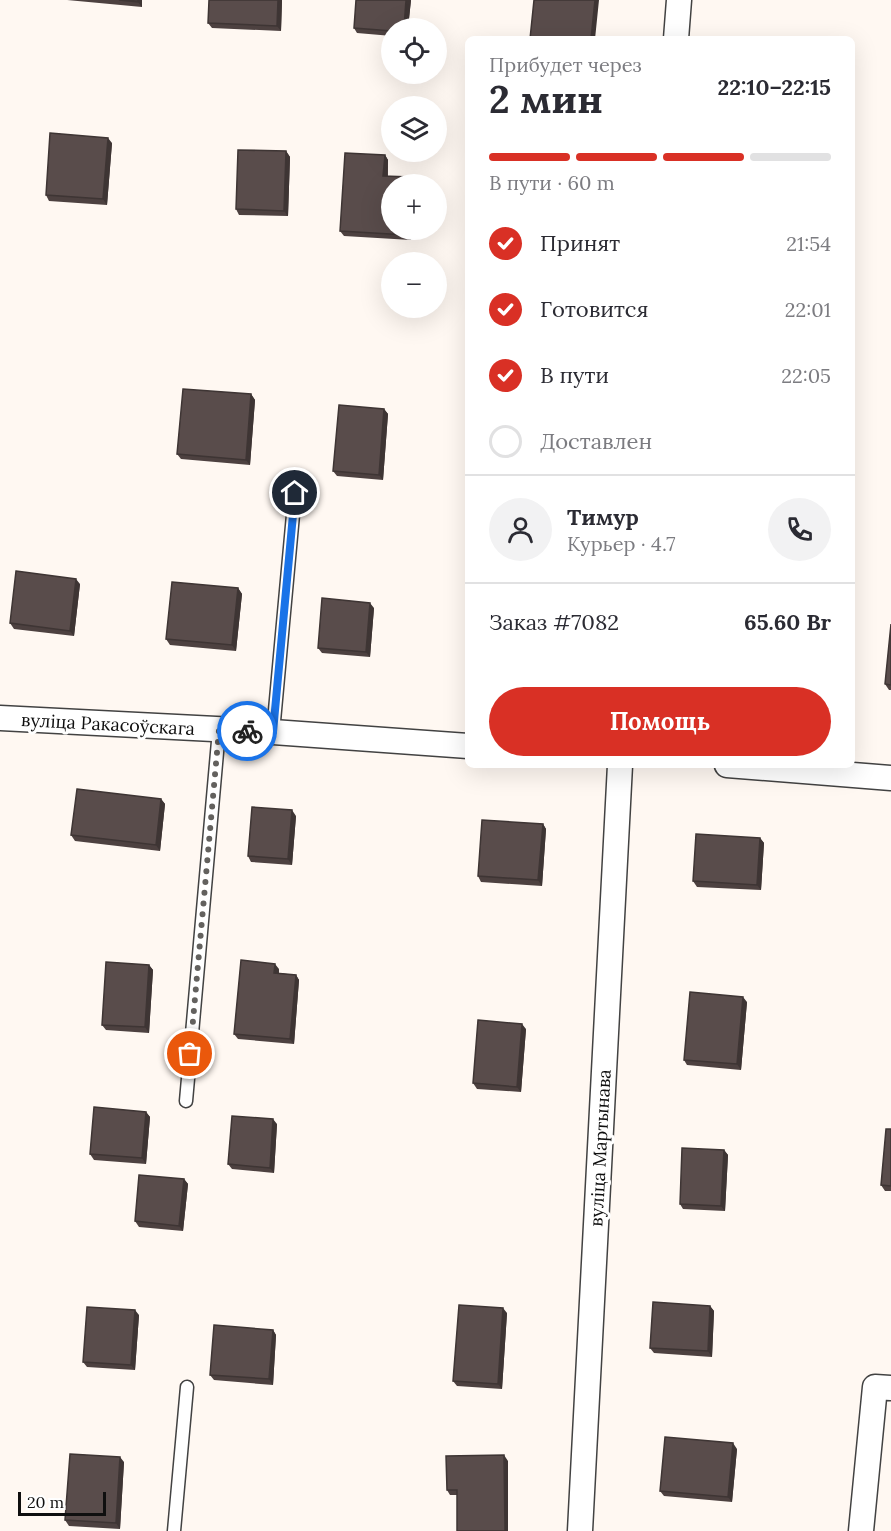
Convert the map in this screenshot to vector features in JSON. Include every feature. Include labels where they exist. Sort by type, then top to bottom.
[{"type":"street","points":[[676,36],[680,0]]},
{"type":"street","name":"вуліца Ракасоўскага","points":[[0,718],[273,732],[465,746]]},
{"type":"street","name":"вуліца Мартынава","points":[[580,1531],[620,768]]},
{"type":"street","points":[[765,768],[891,778]]},
{"type":"street","points":[[861,1531],[875,1387],[891,1388]]},
{"type":"lane","points":[[273,732],[295,493]]},
{"type":"lane","points":[[186,1101],[219,730]]},
{"type":"lane","points":[[174,1531],[188,1388]]},
{"type":"building","points":[[209,0],[278,0],[277,26],[208,23]]},
{"type":"building","points":[[356,0],[406,0],[405,18],[381,18],[381,30],[354,28]]},
{"type":"building","points":[[534,0],[595,0],[591,36],[530,36]]},
{"type":"building","points":[[50,133],[108,138],[103,199],[46,195]]},
{"type":"building","points":[[238,150],[286,151],[284,211],[236,209]]},
{"type":"building","points":[[345,153],[381,155],[381,162],[384,162],[383,174],[381,174],[381,233],[340,231]]},
{"type":"building","points":[[183,389],[251,394],[246,460],[177,454]]},
{"type":"building","points":[[339,405],[384,409],[379,475],[333,471]]},
{"type":"building","points":[[16,571],[76,579],[70,631],[10,623]]},
{"type":"building","points":[[172,582],[238,588],[232,645],[166,639]]},
{"type":"building","points":[[322,598],[370,603],[366,652],[318,648]]},
{"type":"building","points":[[891,624],[891,685],[885,684]]},
{"type":"building","points":[[77,789],[161,799],[156,845],[71,835]]},
{"type":"building","points":[[252,807],[292,810],[288,859],[248,856]]},
{"type":"building","points":[[482,820],[543,824],[538,880],[478,876]]},
{"type":"building","points":[[696,834],[760,838],[757,885],[693,881]]},
{"type":"building","points":[[241,960],[275,964],[274,973],[296,975],[290,1039],[234,1034]]},
{"type":"building","points":[[106,962],[149,965],[145,1027],[102,1025]]},
{"type":"building","points":[[690,992],[743,997],[737,1064],[684,1060]]},
{"type":"building","points":[[478,1020],[522,1024],[517,1087],[473,1083]]},
{"type":"building","points":[[94,1107],[146,1112],[142,1158],[90,1154]]},
{"type":"building","points":[[232,1116],[273,1119],[270,1168],[228,1164]]},
{"type":"building","points":[[886,1129],[891,1129],[891,1186],[881,1185]]},
{"type":"building","points":[[682,1148],[724,1150],[721,1206],[680,1204]]},
{"type":"building","points":[[139,1175],[184,1179],[179,1226],[135,1221]]},
{"type":"building","points":[[653,1302],[710,1306],[708,1351],[650,1348]]},
{"type":"building","points":[[459,1305],[503,1308],[498,1384],[453,1381]]},
{"type":"building","points":[[87,1307],[135,1310],[131,1365],[83,1362]]},
{"type":"building","points":[[214,1325],[273,1330],[269,1379],[210,1375]]},
{"type":"building","points":[[665,1437],[733,1443],[728,1497],[660,1491]]},
{"type":"building","points":[[70,1454],[120,1457],[116,1523],[65,1520]]},
{"type":"building","points":[[504,1455],[505,1531],[457,1531],[457,1490],[447,1490],[446,1456]]},
{"type":"way so far","points":[[190,1054],[219,730],[247,731]]},
{"type":"route","points":[[247,731],[273,732],[295,493]]}]
